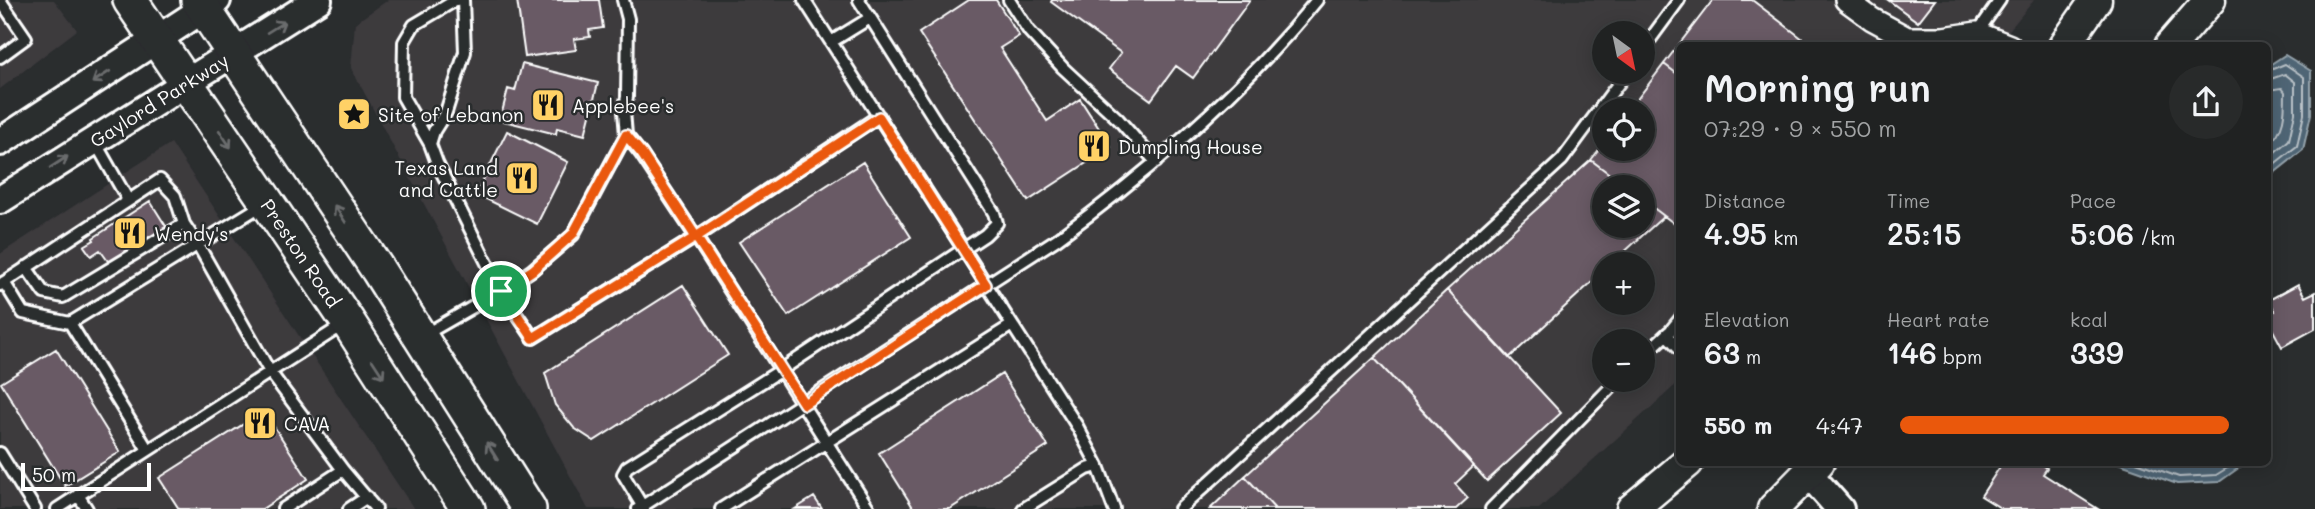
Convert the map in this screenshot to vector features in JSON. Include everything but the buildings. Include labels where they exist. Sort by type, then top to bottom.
[{"type":"main road","name":"Preston Road","points":[[130,0],[348,322],[468,509]]},
{"type":"main road","points":[[2067,42],[2096,0]]},
{"type":"main road","points":[[2174,42],[2210,0]]},
{"type":"main road","points":[[206,3],[234,53],[529,509]]},
{"type":"main road","points":[[1632,509],[1683,466]]},
{"type":"main road","points":[[1773,509],[1808,466]]},
{"type":"street","name":"Gaylord Parkway","points":[[0,200],[318,0]]},
{"type":"street","points":[[1846,0],[1911,42],[1977,33],[2000,42]]},
{"type":"street","points":[[0,142],[158,39],[206,3]]},
{"type":"street","points":[[1808,466],[1840,509]]},
{"type":"lane","points":[[0,57],[26,38],[1,0]]},
{"type":"lane","points":[[456,0],[414,25],[404,42],[403,97],[430,144],[501,291],[533,338],[696,237],[879,117]]},
{"type":"lane","points":[[430,144],[433,131],[446,112],[465,52],[463,0]]},
{"type":"lane","points":[[420,337],[533,270],[573,234],[626,135],[624,111],[627,97],[628,19],[624,0]]},
{"type":"lane","points":[[804,0],[1077,426],[1098,466],[1111,508]]},
{"type":"lane","points":[[859,0],[997,219],[997,223],[992,230],[963,250],[627,467],[623,474],[641,508],[1057,239],[1122,192],[1235,91],[1317,0]]},
{"type":"lane","points":[[1009,0],[1029,31],[1063,68],[1118,119],[1156,162]]},
{"type":"lane","points":[[1656,31],[1679,0]]},
{"type":"lane","points":[[1977,33],[2000,0]]},
{"type":"lane","points":[[831,42],[870,18]]},
{"type":"lane","points":[[1180,509],[1562,160],[1617,84]]},
{"type":"lane","points":[[626,135],[642,154],[696,237],[869,509]]},
{"type":"lane","points":[[93,140],[128,200]]},
{"type":"lane","points":[[267,202],[198,244],[70,323],[23,313],[2,283],[160,180],[175,196],[184,224],[198,244],[270,372],[342,470],[376,509]]},
{"type":"lane","points":[[26,267],[44,293],[63,298],[184,224]]},
{"type":"lane","points":[[57,509],[348,322]]},
{"type":"lane","points":[[70,323],[148,450]]},
{"type":"lane","points":[[721,509],[1012,324]]},
{"type":"lane","points":[[1655,345],[1676,324]]},
{"type":"lane","points":[[1669,332],[1667,335],[1676,345]]},
{"type":"lane","points":[[1491,509],[1606,392]]},
{"type":"lane","points":[[0,453],[36,509]]},
{"type":"lane","points":[[1023,509],[1087,469],[1098,466]]},
{"type":"lane","points":[[283,509],[342,470]]},
{"type":"lane","points":[[78,495],[87,509]]},
{"type":"lane","points":[[349,509],[367,497]]},
{"type":"shaded area","points":[[0,0],[54,0],[77,30],[0,89]]},
{"type":"shaded area","points":[[388,0],[2034,0],[1999,42],[1676,42],[1676,385],[1539,509],[588,509],[351,68],[355,23]]},
{"type":"shaded area","points":[[171,143],[414,509],[0,509],[0,254]]},
{"type":"water","points":[[2285,55],[2311,71],[2311,114],[2303,150],[2271,176],[2271,64]]},
{"type":"water","points":[[2126,466],[2241,466],[2219,482],[2177,484]]},
{"type":"place","name":"Applebee's","points":[[548,105]]},
{"type":"place","name":"Site of Lebanon","points":[[354,114]]},
{"type":"place","name":"Dumpling House","points":[[1094,146]]},
{"type":"place","name":"Texas Land and Cattle","points":[[522,178]]},
{"type":"place","name":"Wendy's","points":[[130,233]]},
{"type":"place","name":"CAVA","points":[[260,423]]},
{"type":"route","points":[[501,291],[533,270],[573,234],[626,135],[642,154],[696,237],[879,117],[986,285],[804,404],[696,237],[533,338],[501,291]]}]
